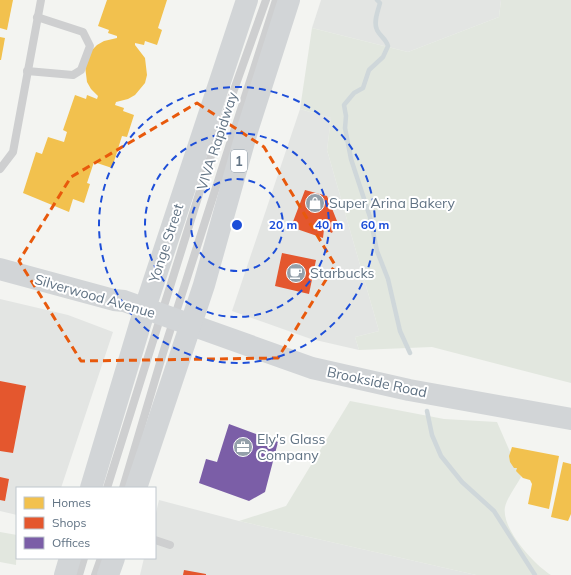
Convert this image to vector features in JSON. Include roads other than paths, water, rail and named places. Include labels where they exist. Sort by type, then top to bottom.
[{"type":"main road","name":"Yonge Street","points":[[136,487],[168,316],[247,0]]},
{"type":"main road","name":"Yonge Street","points":[[91,487],[168,316],[204,285],[247,131],[289,0]]},
{"type":"main road","name":"Silverwood Avenue","points":[[0,269],[114,300],[124,301],[168,316]]},
{"type":"main road","name":"Brookside Road","points":[[168,316],[312,368],[409,390],[571,419]]},
{"type":"main road","points":[[65,575],[70,559]]},
{"type":"main road","points":[[108,575],[114,559]]},
{"type":"lane","points":[[0,169],[13,152],[41,0]]},
{"type":"lane","name":"VIVA Rapidway","points":[[122,487],[215,143],[266,0]]},
{"type":"lane","name":"VIVA Rapidway","points":[[106,487],[168,316],[276,0]]},
{"type":"lane","points":[[28,72],[73,75],[81,70],[90,46],[83,32],[37,17]]},
{"type":"lane","points":[[156,540],[170,545]]},
{"type":"lane","points":[[79,575],[84,559]]},
{"type":"lane","points":[[96,575],[101,559]]},
{"type":"waterway","points":[[377,0],[380,3],[376,16],[376,27],[388,46],[383,57],[369,70],[363,88],[354,93],[344,105],[346,116],[345,128],[351,159],[370,217],[377,251],[388,279],[400,331],[410,353]]},
{"type":"waterway","points":[[427,411],[432,435],[441,456],[462,482],[494,511],[535,575]]},
{"type":"place","name":"Super Arina Bakery","points":[[315,203]]},
{"type":"place","name":"Starbucks","points":[[296,273]]},
{"type":"place","name":"Ely's Glass Company","points":[[243,447]]}]
